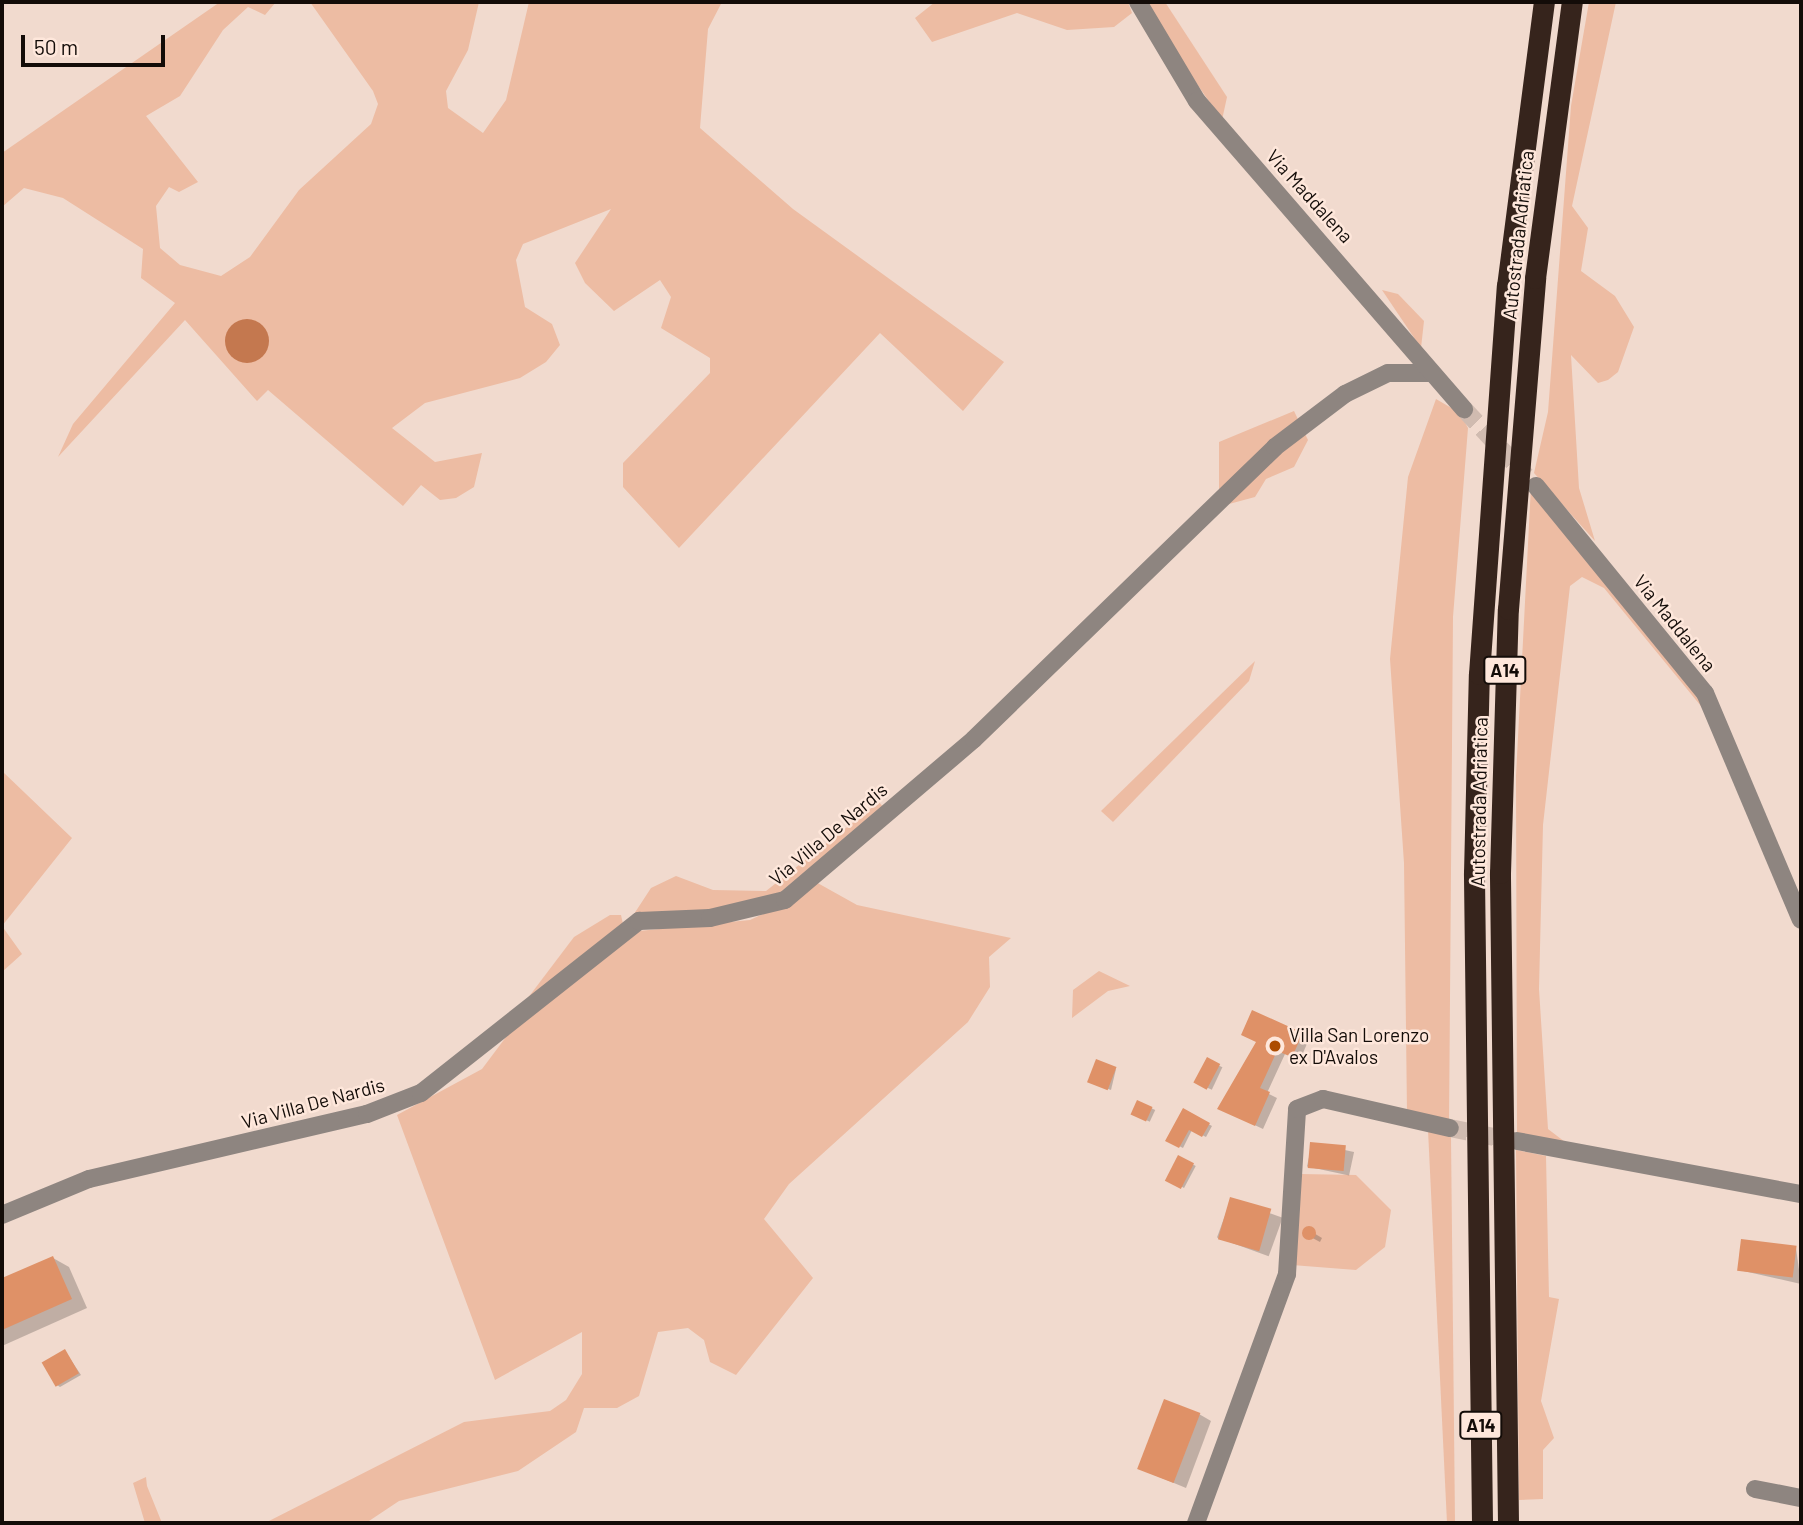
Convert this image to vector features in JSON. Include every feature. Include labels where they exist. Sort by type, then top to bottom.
[{"type":"highway","name":"Autostrada Adriatica","points":[[1482,1523],[1474,886],[1478,686],[1507,286],[1544,2]]},
{"type":"highway","name":"Autostrada Adriatica","points":[[1508,1523],[1500,873],[1508,609],[1535,278],[1572,2]]},
{"type":"street","name":"Via Maddalena","points":[[1138,2],[1197,101],[1366,290],[1431,373],[1464,409]]},
{"type":"street","name":"Via Villa De Nardis","points":[[2,1215],[89,1179],[400,1102],[421,1093],[639,921],[709,918],[785,900],[974,739],[1275,447],[1345,394],[1388,373],[1431,373]]},
{"type":"street","name":"Via Maddalena","points":[[1536,486],[1705,693],[1801,920]]},
{"type":"street","points":[[1196,1523],[1287,1274],[1297,1109],[1323,1099],[1358,1104],[1450,1128]]},
{"type":"street","points":[[1517,1141],[1801,1194]]},
{"type":"street","points":[[1755,1489],[1801,1497]]},
{"type":"shaded area","points":[[220,2],[276,2],[265,15],[248,7],[223,30],[180,96],[146,116],[198,182],[179,192],[169,187],[156,206],[160,248],[180,265],[221,276],[250,257],[299,190],[371,124],[378,104],[373,91],[310,2],[479,2],[468,50],[446,91],[448,108],[483,133],[506,100],[529,2],[722,2],[708,29],[700,128],[793,209],[1004,362],[963,411],[880,333],[679,548],[623,487],[623,463],[710,373],[710,358],[661,328],[671,297],[660,280],[614,311],[585,283],[575,263],[611,209],[523,244],[516,260],[525,307],[552,324],[560,345],[546,362],[520,378],[425,403],[392,428],[435,462],[482,453],[474,487],[456,498],[440,500],[421,485],[403,506],[268,390],[257,401],[185,320],[58,457],[73,424],[175,303],[141,278],[143,249],[63,198],[24,188],[2,207],[2,153]]},
{"type":"shaded area","points":[[935,2],[1128,2],[1132,13],[1114,27],[1067,30],[1017,13],[932,42],[915,18]]},
{"type":"shaded area","points":[[1140,2],[1165,2],[1227,97],[1222,120]]},
{"type":"shaded area","points":[[1589,2],[1616,2],[1572,206],[1588,228],[1581,271],[1615,296],[1634,327],[1618,372],[1608,380],[1598,383],[1571,355],[1579,488],[1595,541],[1534,473],[1548,412],[1571,106]]},
{"type":"shaded area","points":[[1382,290],[1398,294],[1424,321],[1421,348]]},
{"type":"shaded area","points":[[247,319],[263,325],[269,341],[263,357],[247,363],[231,357],[225,341],[231,325]]},
{"type":"shaded area","points":[[1436,399],[1460,413],[1468,428],[1453,617],[1449,1126],[1407,1113],[1404,863],[1390,659],[1408,477]]},
{"type":"shaded area","points":[[1294,411],[1308,440],[1294,467],[1266,479],[1255,497],[1229,504],[1219,493],[1219,442]]},
{"type":"shaded area","points":[[1531,486],[1680,668],[1705,711],[1604,588],[1582,577],[1570,586],[1543,825],[1539,989],[1548,1129],[1565,1142],[1517,1134],[1516,776]]},
{"type":"shaded area","points":[[1255,661],[1249,681],[1113,822],[1101,811]]},
{"type":"shaded area","points":[[2,771],[72,838],[2,926]]},
{"type":"shaded area","points":[[879,802],[884,808],[788,891],[719,911],[634,914],[651,888],[676,876],[713,890],[766,891]]},
{"type":"shaded area","points":[[814,881],[857,905],[1011,938],[989,957],[990,987],[968,1022],[789,1184],[764,1219],[813,1278],[736,1375],[710,1362],[704,1340],[688,1328],[658,1332],[639,1396],[617,1408],[584,1408],[576,1432],[518,1471],[399,1501],[366,1523],[265,1523],[464,1422],[550,1411],[566,1400],[582,1374],[582,1332],[495,1380],[397,1115],[482,1069],[509,1033],[639,931],[750,920],[789,902]]},
{"type":"shaded area","points":[[610,915],[621,915],[623,924],[521,1007],[574,937]]},
{"type":"shaded area","points":[[2,926],[22,954],[2,972]]},
{"type":"shaded area","points":[[1099,971],[1130,986],[1108,991],[1072,1018],[1073,990]]},
{"type":"shaded area","points":[[1428,1130],[1451,1137],[1455,1523],[1447,1523]]},
{"type":"shaded area","points":[[1516,1150],[1546,1156],[1549,1297],[1559,1299],[1541,1401],[1554,1438],[1543,1450],[1543,1499],[1519,1500]]},
{"type":"shaded area","points":[[1300,1174],[1356,1175],[1391,1210],[1385,1247],[1356,1270],[1292,1265]]},
{"type":"shaded area","points":[[146,1477],[162,1523],[145,1523],[133,1483]]},
{"type":"building","name":"Villa San Lorenzo ex D'Avalos","points":[[1252,1010],[1303,1033],[1292,1057],[1277,1051],[1260,1088],[1270,1092],[1255,1126],[1217,1109],[1256,1042],[1241,1035]]},
{"type":"building","points":[[1207,1057],[1220,1064],[1207,1090],[1193,1083]]},
{"type":"building","points":[[1096,1059],[1117,1067],[1108,1090],[1087,1082]]},
{"type":"building","points":[[1137,1100],[1153,1107],[1146,1122],[1130,1115]]},
{"type":"building","points":[[1183,1108],[1210,1123],[1202,1137],[1189,1130],[1179,1148],[1165,1141]]},
{"type":"building","points":[[1310,1142],[1346,1145],[1344,1171],[1308,1168]]},
{"type":"building","points":[[1178,1155],[1194,1163],[1181,1189],[1165,1181]]},
{"type":"building","points":[[1230,1197],[1271,1209],[1259,1251],[1218,1239]]},
{"type":"building","points":[[1309,1226],[1314,1228],[1314,1238],[1309,1240],[1304,1238],[1302,1233],[1304,1228]]},
{"type":"building","points":[[1741,1239],[1797,1246],[1793,1278],[1737,1271]]},
{"type":"building","points":[[53,1256],[72,1299],[2,1330],[2,1278]]},
{"type":"building","points":[[65,1349],[79,1373],[56,1387],[42,1362]]},
{"type":"building","points":[[1164,1399],[1200,1413],[1174,1483],[1137,1469]]},
{"type":"tunnel","points":[[1464,409],[1526,476]]},
{"type":"tunnel","points":[[1450,1128],[1514,1141]]},
{"type":"place","name":"Villa San Lorenzo ex D'Avalos","points":[[1275,1046]]}]
